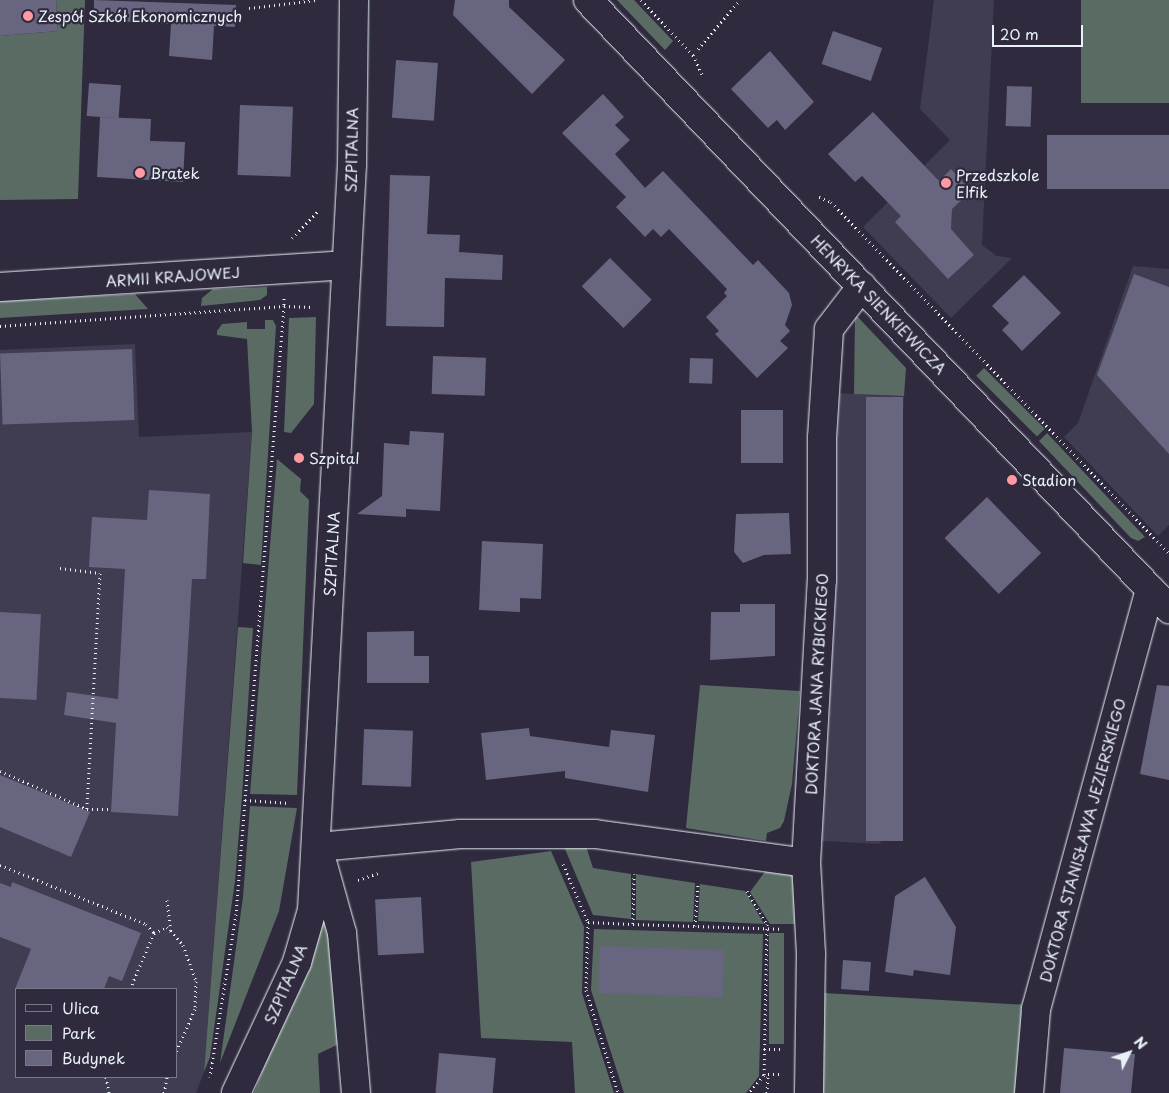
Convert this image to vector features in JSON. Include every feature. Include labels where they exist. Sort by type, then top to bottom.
[{"type":"street","name":"SZPITALNA","points":[[236,1093],[297,962],[312,910],[318,847],[342,308],[352,165],[354,0]]},
{"type":"street","name":"HENRYKA SIENKIEWICZA","points":[[588,0],[1163,600]]},
{"type":"street","name":"ARMII KRAJOWEJ","points":[[0,287],[346,265]]},
{"type":"street","name":"DOKTORA JANA RYBICKIEGO","points":[[809,1093],[809,930],[806,863],[822,580],[822,438],[829,329],[862,286]]},
{"type":"street","name":"DOKTORA STANISŁAWA JEZIERSKIEGO","points":[[1029,1093],[1036,1009],[1163,600]]},
{"type":"street","points":[[356,1093],[342,933],[318,847],[460,834],[595,834],[806,863]]},
{"type":"path","points":[[249,8],[316,0]]},
{"type":"path","points":[[640,0],[693,54],[704,79]]},
{"type":"path","points":[[698,49],[740,0]]},
{"type":"path","points":[[813,195],[831,202],[1169,553]]},
{"type":"path","points":[[209,1079],[236,914],[284,306],[282,249],[323,207]]},
{"type":"path","points":[[0,326],[284,306],[342,308]]},
{"type":"path","points":[[60,568],[100,572],[87,809]]},
{"type":"path","points":[[0,771],[87,809],[112,809]]},
{"type":"path","points":[[374,842],[379,873],[388,871]]},
{"type":"path","points":[[562,862],[588,922],[586,990],[618,1093]]},
{"type":"path","points":[[0,865],[146,924],[154,933]]},
{"type":"path","points":[[633,924],[634,874]]},
{"type":"path","points":[[695,926],[698,884]]},
{"type":"path","points":[[747,891],[766,929],[764,1074],[749,1093]]},
{"type":"path","points":[[167,900],[171,932]]},
{"type":"path","points":[[588,922],[809,930]]},
{"type":"path","points":[[130,988],[154,933],[166,927],[183,945],[196,980],[195,1009],[178,1047]]},
{"type":"path","points":[[764,1074],[768,1074],[767,1093]]},
{"type":"path","points":[[106,1078],[107,1092]]},
{"type":"path","points":[[164,1093],[167,1078]]},
{"type":"shaded area","name":"Przedszkole Elfik","points":[[934,0],[994,0],[982,245],[997,256],[1012,258],[951,318],[863,227],[950,140],[920,109]]},
{"type":"shaded area","points":[[1133,266],[1169,269],[1169,525],[1158,536],[1064,437],[1078,423]]},
{"type":"shaded area","points":[[135,344],[139,437],[252,432],[204,1072],[196,1093],[0,1093],[0,350]]},
{"type":"shaded area","points":[[837,393],[904,397],[880,844],[814,840]]},
{"type":"green space","points":[[56,0],[85,0],[78,199],[0,200],[0,36],[58,31]]},
{"type":"green space","points":[[617,0],[634,0],[673,41],[665,50]]},
{"type":"green space","points":[[1081,0],[1169,0],[1169,103],[1081,103]]},
{"type":"green space","points":[[267,287],[267,295],[260,300],[201,306],[202,298],[213,289]]},
{"type":"green space","points":[[135,294],[148,309],[0,318],[0,301]]},
{"type":"green space","points":[[855,314],[906,368],[904,396],[854,394]]},
{"type":"green space","points":[[316,317],[314,404],[291,433],[284,432],[289,318]]},
{"type":"green space","points":[[265,320],[273,320],[276,326],[261,565],[243,563],[252,432],[247,339],[217,335],[217,331],[222,324],[247,322],[247,329],[265,329]]},
{"type":"green space","points":[[984,368],[1045,429],[1037,437],[976,376]]},
{"type":"green space","points":[[1047,433],[1145,537],[1138,541],[1131,538],[1039,441]]},
{"type":"green space","points":[[277,459],[301,479],[300,491],[309,500],[297,795],[250,794]]},
{"type":"green space","points":[[238,627],[253,628],[242,796],[235,881],[210,1057],[204,1072]]},
{"type":"green space","points":[[700,685],[800,691],[792,784],[784,821],[780,828],[767,833],[766,841],[686,828]]},
{"type":"green space","points":[[250,806],[297,808],[279,911],[220,1063],[243,897]]},
{"type":"green space","points":[[562,842],[585,843],[593,868],[631,874],[631,919],[593,915]]},
{"type":"green space","points":[[551,851],[584,927],[582,993],[614,1093],[575,1093],[572,1042],[481,1038],[471,862]]},
{"type":"green space","points":[[767,869],[796,875],[795,924],[770,924],[750,892]]},
{"type":"green space","points":[[636,874],[695,883],[693,922],[636,920]]},
{"type":"green space","points":[[700,884],[745,891],[764,924],[698,921]]},
{"type":"green space","points":[[326,904],[341,1043],[318,1054],[320,1093],[254,1093]]},
{"type":"green space","points":[[594,929],[763,934],[759,1076],[746,1093],[624,1093],[591,990]]},
{"type":"green space","points":[[769,933],[784,933],[784,1044],[769,1044]]},
{"type":"green space","points":[[824,993],[1027,1005],[1018,1093],[820,1093]]},
{"type":"building","name":"Zespół Szkół Ekonomicznych","points":[[0,0],[56,0],[58,31],[0,36]]},
{"type":"building","points":[[94,0],[236,5],[235,27],[214,26],[212,60],[169,56],[171,24],[94,20]]},
{"type":"building","points":[[455,0],[509,0],[509,7],[565,60],[532,94],[453,15]]},
{"type":"building","points":[[833,31],[882,48],[871,81],[822,64]]},
{"type":"building","points":[[770,51],[814,102],[785,130],[777,120],[768,128],[731,89]]},
{"type":"building","points":[[396,60],[438,63],[434,121],[392,118]]},
{"type":"building","points":[[89,83],[121,85],[119,118],[87,116]]},
{"type":"building","points":[[1007,86],[1032,87],[1031,127],[1006,126]]},
{"type":"building","points":[[603,94],[624,117],[615,125],[630,140],[615,154],[645,188],[663,171],[753,265],[758,260],[789,293],[792,305],[785,325],[790,331],[780,341],[788,348],[757,378],[715,334],[719,331],[706,317],[727,296],[724,293],[727,289],[669,229],[661,237],[653,229],[645,237],[616,207],[626,197],[562,133]]},
{"type":"building","points":[[240,105],[293,107],[291,177],[238,175]]},
{"type":"building","points":[[873,112],[939,181],[951,169],[971,191],[952,209],[951,229],[974,255],[948,279],[895,222],[901,216],[862,176],[855,182],[828,154]]},
{"type":"building","points":[[100,117],[151,119],[150,141],[185,142],[183,182],[97,177]]},
{"type":"building","points":[[1047,135],[1169,135],[1169,189],[1047,189]]},
{"type":"building","points":[[390,175],[430,176],[427,234],[460,235],[459,252],[503,255],[502,280],[445,278],[444,327],[386,326]]},
{"type":"building","points":[[610,258],[652,300],[623,328],[582,286]]},
{"type":"building","points":[[1134,274],[1169,287],[1169,454],[1097,375]]},
{"type":"building","points":[[1024,275],[1061,313],[1022,351],[1002,330],[1009,323],[992,306]]},
{"type":"building","points":[[132,349],[134,420],[3,425],[0,354]]},
{"type":"building","points":[[433,356],[486,358],[485,396],[432,394]]},
{"type":"building","points":[[690,358],[713,359],[712,384],[689,383]]},
{"type":"building","points":[[866,397],[903,397],[903,841],[866,841]]},
{"type":"building","points":[[741,410],[783,410],[783,463],[741,463]]},
{"type":"building","points":[[410,431],[444,433],[440,511],[406,509],[406,517],[357,514],[382,496],[384,443],[409,445]]},
{"type":"building","points":[[149,490],[210,494],[206,579],[192,579],[178,816],[111,812],[116,723],[64,715],[67,692],[118,699],[125,569],[89,567],[92,517],[147,520]]},
{"type":"building","points":[[987,497],[1041,553],[999,594],[945,538]]},
{"type":"building","points":[[789,513],[791,554],[764,555],[743,563],[734,552],[736,514]]},
{"type":"building","points":[[482,541],[543,544],[541,599],[520,598],[520,612],[479,610]]},
{"type":"building","points":[[740,604],[775,604],[775,656],[710,660],[711,612],[740,612]]},
{"type":"building","points":[[0,612],[41,614],[36,700],[0,698]]},
{"type":"building","points":[[414,631],[414,656],[429,656],[429,683],[367,683],[367,632]]},
{"type":"building","points":[[1157,685],[1169,686],[1169,780],[1140,774]]},
{"type":"building","points":[[529,728],[530,736],[609,747],[611,730],[655,735],[648,792],[565,778],[565,771],[486,780],[481,733]]},
{"type":"building","points":[[364,729],[413,731],[411,787],[362,785]]},
{"type":"building","points":[[0,775],[90,812],[71,857],[0,827]]},
{"type":"building","points":[[925,877],[956,927],[950,975],[914,970],[913,976],[885,972],[895,896]]},
{"type":"building","points":[[12,882],[141,933],[122,981],[109,976],[104,988],[15,988],[31,949],[0,937],[0,883],[11,887]]},
{"type":"building","points":[[421,897],[424,953],[378,955],[375,899]]},
{"type":"building","points":[[600,946],[724,950],[722,997],[598,993]]},
{"type":"building","points":[[843,960],[871,962],[869,991],[841,989]]},
{"type":"building","points":[[1064,1048],[1135,1054],[1131,1093],[1060,1093]]},
{"type":"building","points":[[439,1053],[496,1058],[493,1093],[436,1093]]},
{"type":"place","name":"Zespół Szkół Ekonomicznych","points":[[28,16]]},
{"type":"place","name":"Bratek","points":[[140,173]]},
{"type":"place","name":"Przedszkole Elfik","points":[[946,183]]},
{"type":"place","name":"Szpital","points":[[299,458]]},
{"type":"place","name":"Stadion","points":[[1012,480]]}]
